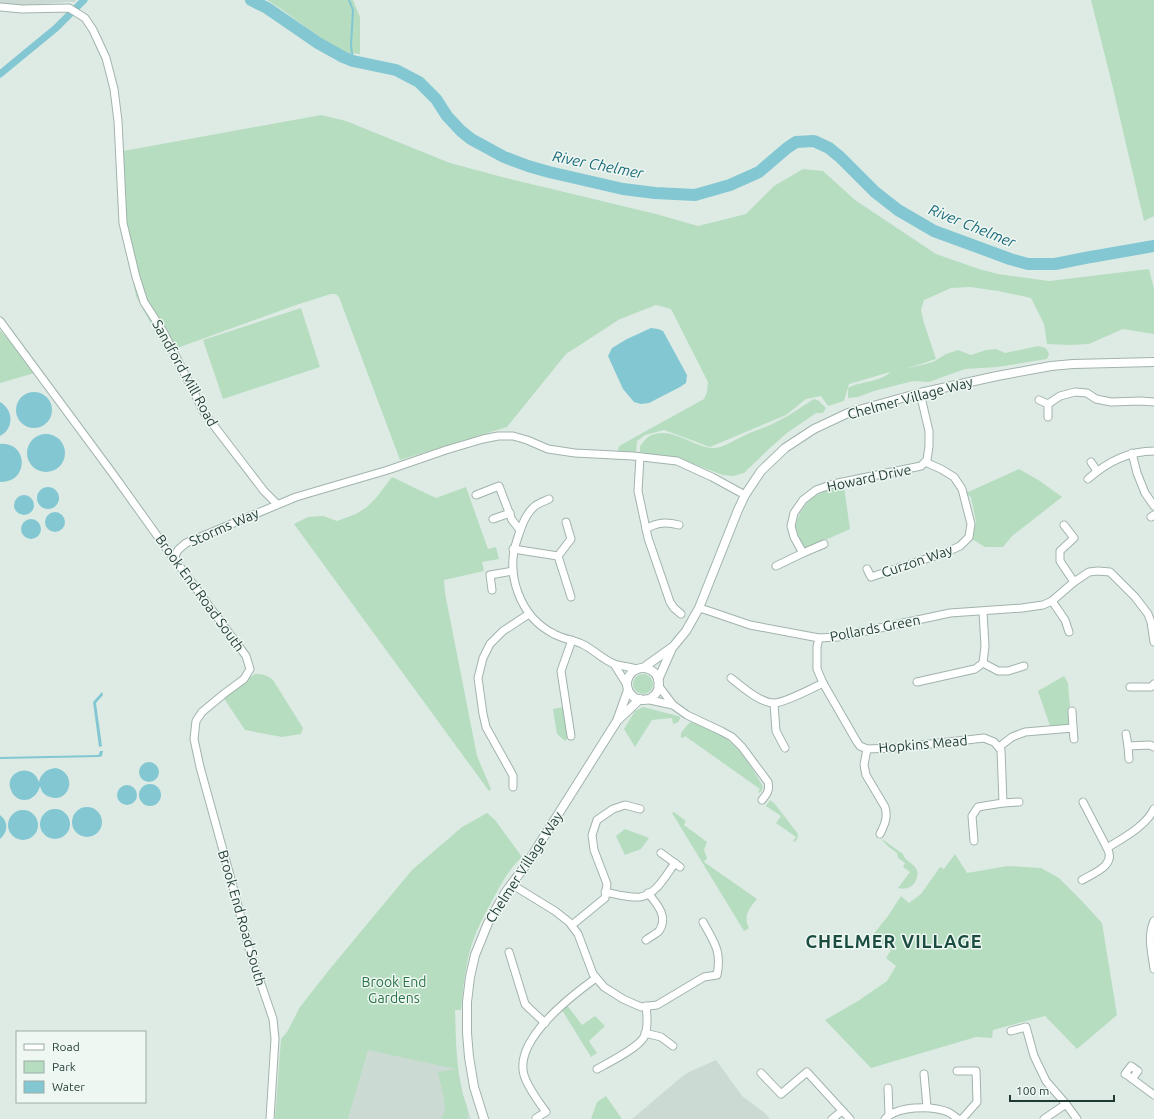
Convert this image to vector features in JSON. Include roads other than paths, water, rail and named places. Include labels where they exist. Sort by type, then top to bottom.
[{"type":"street","name":"Sandford Mill Road","points":[[0,7],[28,9],[69,8],[85,18],[93,30],[106,58],[114,89],[118,121],[124,223],[136,277],[144,302],[164,333],[205,414],[264,491],[277,504]]},
{"type":"street","name":"Brook End Road South","points":[[0,321],[171,555],[175,556],[181,569],[246,656],[250,669],[244,680],[202,712],[196,721],[194,739],[200,767],[250,952],[273,1019],[275,1039],[270,1119]]},
{"type":"street","name":"Chelmer Village Way","points":[[617,721],[643,699],[650,697],[657,690],[658,682],[672,648],[686,630],[699,608],[745,495],[761,471],[785,448],[814,429],[848,413],[920,393],[1051,366],[1154,362]]},
{"type":"street","points":[[1048,404],[1060,396],[1075,392],[1087,393],[1096,400],[1111,402],[1154,402]]},
{"type":"street","name":"Howard Drive","points":[[803,553],[794,537],[791,526],[794,513],[803,500],[816,490],[833,484],[921,466],[927,460],[929,431],[920,393]]},
{"type":"street","points":[[1039,400],[1048,404]]},
{"type":"street","points":[[1048,404],[1048,417]]},
{"type":"street","points":[[277,504],[296,496],[410,463],[468,443],[498,436],[513,436],[548,448],[575,454],[640,457],[677,461],[712,477],[745,495]]},
{"type":"street","points":[[1088,479],[1097,471],[1117,459],[1132,453],[1154,451]]},
{"type":"street","points":[[1132,453],[1145,493],[1154,506]]},
{"type":"street","points":[[640,457],[638,491],[648,538],[670,602],[681,614]]},
{"type":"street","name":"Curzon Way","points":[[867,569],[871,577],[947,552],[960,546],[969,537],[971,524],[962,489],[954,477],[941,468],[925,462]]},
{"type":"street","points":[[1091,462],[1097,471]]},
{"type":"street","points":[[476,495],[499,486],[512,520],[520,530]]},
{"type":"street","points":[[549,499],[536,505],[528,514],[520,530],[513,550],[513,571],[516,587],[529,614],[541,626],[554,634],[583,645],[614,664],[648,669],[652,671],[656,675],[658,682],[673,705]]},
{"type":"street","name":"Storms Way","points":[[175,556],[178,550],[186,543],[277,504]]},
{"type":"street","points":[[493,519],[510,513]]},
{"type":"street","points":[[558,556],[571,539],[566,522]]},
{"type":"street","points":[[646,529],[657,524],[668,522],[679,525]]},
{"type":"street","points":[[1064,525],[1074,538],[1060,551],[1060,561],[1074,582]]},
{"type":"street","points":[[776,566],[824,544]]},
{"type":"street","points":[[513,550],[558,556]]},
{"type":"street","points":[[558,556],[571,597]]},
{"type":"street","points":[[492,590],[490,575],[513,571]]},
{"type":"street","name":"Pollards Green","points":[[699,608],[750,625],[819,638],[838,637],[950,614],[1035,607],[1043,605],[1052,601],[1074,582],[1089,572],[1098,571],[1110,572],[1131,593],[1148,614],[1151,622],[1154,642]]},
{"type":"street","points":[[1052,601],[1065,620],[1069,632]]},
{"type":"street","points":[[917,682],[976,669],[983,663],[985,646],[983,612]]},
{"type":"street","points":[[513,786],[513,776],[486,727],[478,678],[483,658],[490,644],[502,631],[529,614]]},
{"type":"street","name":"Hopkins Mead","points":[[819,638],[817,647],[817,669],[823,683],[860,746],[867,749],[895,748],[984,738],[994,742],[998,747]]},
{"type":"street","points":[[571,736],[561,671],[572,640]]},
{"type":"street","name":"Chelmer Village Way","points":[[484,1119],[474,1087],[469,1058],[467,1033],[470,977],[474,955],[488,923],[504,893],[528,862],[617,721],[628,687],[630,675],[633,671],[672,648]]},
{"type":"street","points":[[983,663],[998,671],[1008,671],[1024,666]]},
{"type":"street","points":[[614,664],[631,694],[635,697],[673,705],[732,737],[742,747],[768,782],[769,791],[762,800]]},
{"type":"street","points":[[731,678],[765,702],[774,704],[823,683]]},
{"type":"street","points":[[1130,687],[1151,687],[1154,684]]},
{"type":"street","points":[[774,704],[776,731],[785,748]]},
{"type":"street","points":[[1072,711],[1074,739]]},
{"type":"street","points":[[1003,803],[1001,750],[998,747],[1012,737],[1025,732],[1073,728]]},
{"type":"street","points":[[1126,734],[1129,759]]},
{"type":"street","points":[[1128,746],[1150,745],[1154,747]]},
{"type":"street","points":[[867,749],[864,765],[866,775],[885,807],[886,812],[885,824],[880,834]]},
{"type":"street","points":[[974,841],[972,816],[978,808],[1003,803],[1019,802]]},
{"type":"street","points":[[1082,880],[1103,868],[1110,856],[1083,802]]},
{"type":"street","points":[[572,925],[605,898],[607,884],[594,850],[592,835],[597,821],[613,809],[625,805],[640,809]]},
{"type":"street","points":[[1107,848],[1130,833],[1150,816],[1154,809]]},
{"type":"street","points":[[606,892],[640,897],[652,892],[678,865],[661,853]]},
{"type":"street","points":[[511,884],[555,911],[569,922],[578,934],[593,974],[596,978],[604,987],[623,999],[641,1007],[657,1005],[704,977],[718,974],[720,963],[718,950],[703,922]]},
{"type":"street","points":[[646,940],[659,932],[663,923],[662,914],[648,893]]},
{"type":"street","points":[[1154,922],[1150,939],[1154,969]]},
{"type":"street","points":[[509,952],[525,1004],[545,1024]]},
{"type":"street","points":[[536,1118],[546,1112],[529,1087],[524,1075],[522,1062],[526,1048],[566,1000],[596,978]]},
{"type":"street","points":[[597,1070],[633,1048],[644,1037],[647,1022],[646,1006]]},
{"type":"street","points":[[1011,1031],[1026,1027],[1034,1056],[1046,1080],[1077,1119]]},
{"type":"street","points":[[645,1033],[661,1038],[673,1046]]},
{"type":"street","points":[[957,1071],[976,1071],[977,1102],[962,1119]]},
{"type":"street","points":[[761,1073],[781,1094],[807,1072],[850,1119]]},
{"type":"street","points":[[924,1074],[926,1107]]},
{"type":"street","points":[[1132,1079],[1154,1095]]},
{"type":"street","points":[[888,1088],[887,1117],[913,1108],[926,1107],[948,1112],[958,1119]]},
{"type":"street","points":[[1044,1119],[1066,1104]]},
{"type":"street","points":[[832,1119],[842,1110]]},
{"type":"water","points":[[651,328],[663,331],[687,375],[686,383],[649,403],[641,404],[634,402],[623,389],[608,356],[612,348]]},
{"type":"water","points":[[38,392],[47,397],[51,403],[51,417],[47,423],[38,428],[30,428],[21,423],[17,417],[16,406],[21,397],[27,393]]},
{"type":"water","points":[[0,402],[5,405],[10,414],[10,424],[5,433],[0,436]]},
{"type":"water","points":[[42,434],[50,434],[57,437],[62,442],[65,453],[62,464],[57,469],[50,472],[42,472],[35,469],[30,464],[27,457],[27,449],[30,442],[35,437]]},
{"type":"water","points":[[0,444],[9,445],[16,449],[22,462],[21,470],[17,476],[10,481],[0,482]]},
{"type":"water","points":[[48,487],[56,490],[59,498],[56,506],[48,509],[40,506],[37,498],[40,490]]},
{"type":"water","points":[[24,495],[31,498],[34,505],[31,512],[24,515],[17,512],[14,505],[17,498]]},
{"type":"water","points":[[51,512],[59,512],[65,518],[65,526],[59,532],[51,532],[45,526],[45,518]]},
{"type":"water","points":[[31,519],[38,522],[41,529],[38,536],[31,539],[24,536],[21,529],[24,522]]},
{"type":"water","points":[[102,692],[103,695],[96,703],[102,746],[99,747],[93,702]]},
{"type":"water","points":[[100,751],[103,751],[102,756],[99,757],[0,759],[0,757],[98,755]]},
{"type":"water","points":[[149,762],[156,765],[159,772],[156,779],[149,782],[142,779],[139,772],[142,765]]},
{"type":"water","points":[[56,768],[63,771],[69,782],[69,787],[62,796],[57,798],[50,797],[43,793],[40,786],[35,795],[26,800],[19,799],[12,793],[10,784],[11,778],[19,771],[31,772],[39,782],[41,776],[45,772]]},
{"type":"water","points":[[150,784],[158,787],[161,795],[158,803],[150,806],[142,803],[139,795],[142,787]]},
{"type":"water","points":[[127,785],[134,788],[137,795],[134,802],[127,805],[120,802],[117,795],[120,788]]},
{"type":"water","points":[[87,807],[93,808],[101,816],[101,828],[93,836],[87,837],[81,836],[73,828],[72,822],[73,816],[81,808]]},
{"type":"water","points":[[55,809],[66,813],[70,824],[66,835],[55,839],[44,835],[40,824],[44,813]]},
{"type":"water","points":[[23,810],[33,815],[38,825],[33,835],[23,840],[13,835],[8,825],[13,815]]},
{"type":"water","points":[[0,815],[5,821],[6,830],[0,839]]},
{"type":"waterway","points":[[0,74],[56,28],[84,0]]},
{"type":"waterway","name":"River Chelmer","points":[[251,0],[267,8],[318,43],[343,57],[353,61],[396,70],[419,82],[436,99],[447,116],[471,139],[504,157],[549,172],[623,189],[655,193],[695,195],[730,185],[759,172],[796,142],[814,141],[829,148],[840,157],[875,192],[898,210],[934,231],[1010,259],[1028,264],[1055,264],[1154,246]]},
{"type":"waterway","points":[[349,0],[353,10],[351,46],[353,61]]},
{"type":"district","name":"CHELMER VILLAGE","points":[[894,942]]},
{"type":"park label","name":"Brook End Gardens","points":[[394,990]]}]
